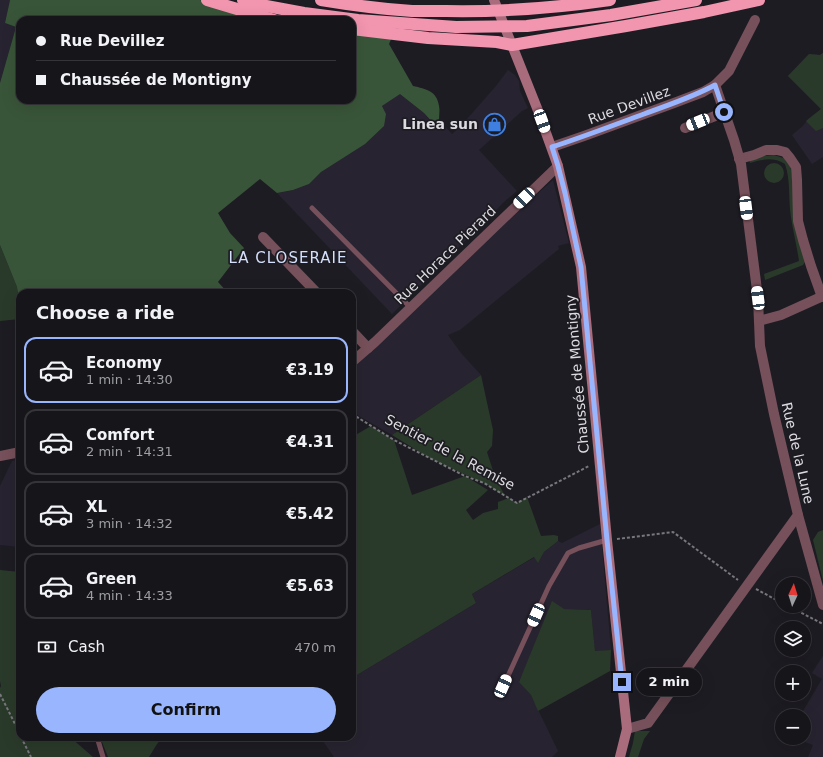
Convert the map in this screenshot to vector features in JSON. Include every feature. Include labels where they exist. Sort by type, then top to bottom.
[{"type":"highway","points":[[207,0],[261,16]]},
{"type":"highway","points":[[243,0],[256,4],[327,16]]},
{"type":"highway","points":[[321,0],[413,11],[482,12],[610,0]]},
{"type":"highway","points":[[356,20],[456,27],[527,26],[611,15],[696,0]]},
{"type":"highway","points":[[356,29],[428,38],[497,42],[626,26],[704,12],[759,0]]},
{"type":"main road","name":"Chaussée de Montigny","points":[[494,1],[552,147],[558,166],[581,267],[627,730],[620,757]]},
{"type":"street","name":"Rue Devillez","points":[[552,147],[703,92],[715,85],[729,71],[755,20]]},
{"type":"street","points":[[685,128],[724,112],[715,85]]},
{"type":"street","name":"Rue de la Lune","points":[[627,730],[648,723],[798,515],[760,346],[758,298],[741,164],[724,112]]},
{"type":"street","points":[[739,159],[766,150],[777,150],[785,152],[796,167],[798,180],[798,221],[820,298],[781,315],[758,321]]},
{"type":"street","name":"Rue Horace Pierard","points":[[356,358],[558,166]]},
{"type":"street","points":[[263,237],[313,289]]},
{"type":"street","points":[[356,335],[368,348]]},
{"type":"street","points":[[0,456],[16,453]]},
{"type":"street","points":[[798,515],[823,605]]},
{"type":"lane","points":[[312,208],[410,308]]},
{"type":"lane","points":[[503,686],[549,586],[568,553],[579,548],[607,540]]},
{"type":"lane","points":[[98,741],[103,757]]},
{"type":"path","name":"Sentier de la Remise","points":[[356,416],[394,440],[465,476],[484,483],[517,503],[600,460]]},
{"type":"path","points":[[607,540],[673,532],[746,586],[775,599]]},
{"type":"path","points":[[802,613],[823,624]]},
{"type":"path","points":[[0,694],[16,726]]},
{"type":"path","points":[[23,741],[31,757]]},
{"type":"shaded area","points":[[0,0],[10,0],[5,23],[16,27],[0,83]]},
{"type":"shaded area","points":[[823,53],[823,157],[812,164],[792,135],[803,126],[808,119],[821,109],[788,76],[809,54],[820,55]]},
{"type":"shaded area","points":[[508,70],[515,75],[519,81],[520,91],[528,108],[522,111],[479,150],[517,191],[505,201],[392,314],[277,193],[293,190],[309,184],[386,114],[382,106],[400,93],[424,113],[433,124],[439,120],[452,134],[496,86]]},
{"type":"shaded area","points":[[553,180],[569,243],[558,246],[559,249],[460,330],[448,335],[461,353],[481,375],[392,435],[356,414],[356,352]]},
{"type":"shaded area","points":[[16,460],[16,547],[0,545],[0,486],[12,461]]},
{"type":"shaded area","points":[[600,524],[611,650],[595,652],[591,610],[564,609],[519,681],[531,695],[558,751],[552,757],[334,757],[323,741],[356,741],[356,676],[476,603],[472,594],[535,557],[538,562],[544,552],[558,541],[562,543]]},
{"type":"shaded area","points":[[823,656],[823,757],[808,757],[813,745],[811,744],[811,709],[804,709],[809,701],[811,701],[811,698],[822,679],[812,673]]},
{"type":"green space","points":[[10,0],[200,0],[225,9],[253,16],[16,16],[16,27],[5,23]]},
{"type":"green space","points":[[16,27],[16,104],[356,104],[356,32],[392,37],[389,44],[413,86],[426,90],[436,97],[439,108],[439,120],[434,124],[424,113],[400,94],[382,106],[386,114],[384,126],[365,144],[321,172],[309,184],[293,190],[277,193],[260,179],[218,213],[230,233],[244,248],[218,282],[224,289],[17,289],[0,245],[0,83]]},
{"type":"green space","points":[[823,53],[823,128],[816,131],[806,121],[821,109],[788,76],[809,54],[820,55]]},
{"type":"green space","points":[[774,155],[789,160],[805,262],[803,265],[765,280],[764,274],[799,261],[791,217],[788,177],[785,164],[777,160],[768,159],[750,163],[749,159]]},
{"type":"green space","points":[[774,163],[781,166],[784,173],[781,180],[774,183],[767,180],[764,173],[767,166]]},
{"type":"green space","points":[[0,245],[17,289],[16,319],[0,321]]},
{"type":"green space","points":[[481,375],[493,430],[492,446],[487,452],[495,477],[505,496],[484,483],[431,459],[392,435]]},
{"type":"green space","points":[[371,426],[394,440],[412,495],[465,476],[488,490],[466,510],[473,520],[483,513],[498,509],[498,502],[509,498],[517,503],[527,497],[541,536],[558,536],[558,541],[544,552],[538,563],[534,557],[472,594],[476,603],[356,676],[356,435]]},
{"type":"green space","points":[[823,530],[823,581],[813,540],[818,532]]},
{"type":"green space","points":[[0,570],[16,572],[16,741],[75,741],[93,757],[0,757]]},
{"type":"green space","points":[[552,601],[564,609],[591,610],[595,651],[611,650],[610,671],[538,711],[531,695],[519,682]]},
{"type":"green space","points":[[635,731],[650,731],[644,739],[638,757],[629,757],[633,743]]},
{"type":"green space","points":[[102,741],[160,741],[149,757],[108,757]]},
{"type":"place","name":"Linea sun","points":[[494,124]]},
{"type":"district","name":"LA CLOSERAIE","points":[[288,258]]},
{"type":"route","points":[[622,682],[581,267],[565,193],[552,147],[703,92],[715,85],[724,112]]}]
